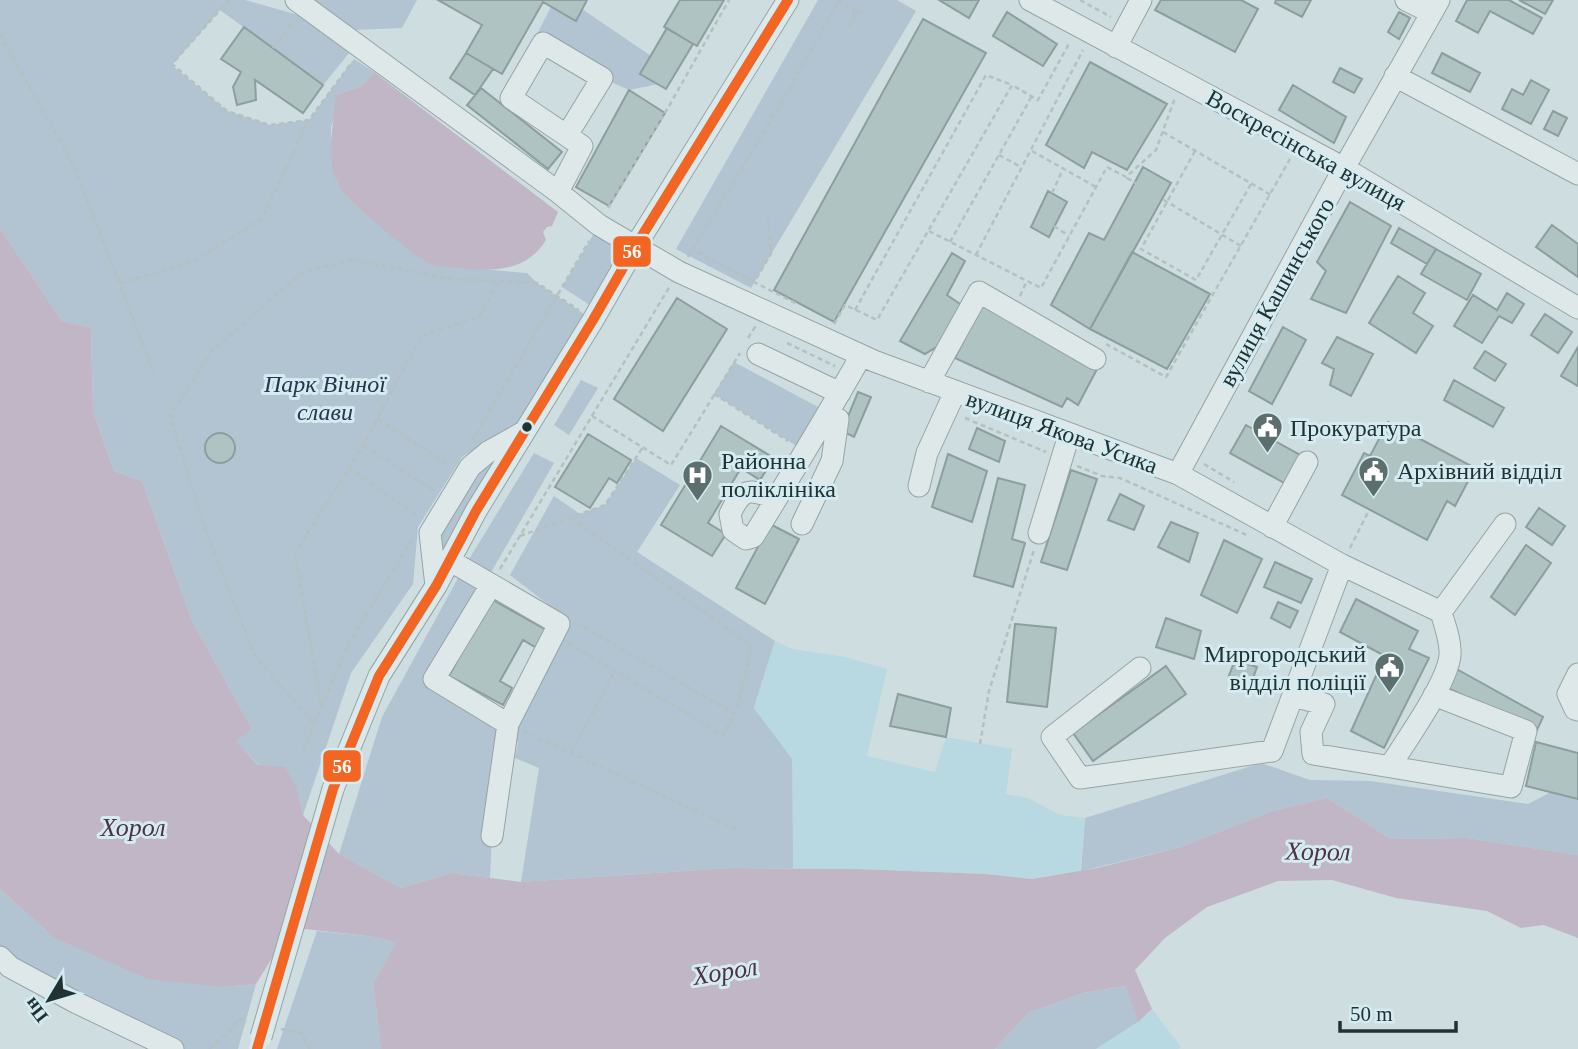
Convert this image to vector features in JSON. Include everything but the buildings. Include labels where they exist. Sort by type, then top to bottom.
[{"type":"street","points":[[259,1043],[333,789],[379,676],[436,586],[523,432],[788,0]]},
{"type":"street","name":"Воскресінська вулиця","points":[[1030,0],[1343,168],[1578,308]]},
{"type":"street","points":[[1116,47],[1141,0]]},
{"type":"street","points":[[1406,0],[1435,6]]},
{"type":"street","name":"вулиця Якова Усика","points":[[300,3],[599,225],[679,272],[862,356],[1178,474],[1272,527],[1346,557],[1441,612]]},
{"type":"street","name":"вулиця Кашинського","points":[[1178,474],[1343,168],[1435,6]]},
{"type":"street","points":[[558,192],[582,146],[511,97],[543,43],[602,78],[567,135]]},
{"type":"street","points":[[1395,76],[1578,174]]},
{"type":"street","points":[[929,382],[979,292],[1096,349]]},
{"type":"street","points":[[749,348],[840,393]]},
{"type":"street","points":[[781,492],[862,356]]},
{"type":"street","points":[[919,486],[927,453],[955,392]]},
{"type":"street","points":[[802,524],[832,461],[838,419],[829,412]]},
{"type":"street","points":[[436,586],[430,533],[470,467],[488,452],[523,432]]},
{"type":"street","points":[[1039,533],[1069,435]]},
{"type":"street","points":[[1272,527],[1307,461]]},
{"type":"street","points":[[1390,766],[1434,695],[1450,657],[1441,612],[1505,524]]},
{"type":"street","points":[[1140,668],[1052,737],[1080,778],[1272,751],[1346,557]]},
{"type":"street","points":[[449,560],[556,629],[508,724],[492,836]]},
{"type":"street","points":[[491,585],[435,679],[508,724]]},
{"type":"street","points":[[1573,702],[1578,674]]},
{"type":"street","points":[[1293,696],[1324,704],[1311,732],[1313,754],[1511,787],[1526,731],[1434,695]]},
{"type":"street","points":[[0,957],[10,967],[77,1003],[173,1049]]},
{"type":"path","points":[[229,0],[172,64],[227,111],[270,125],[309,120]]},
{"type":"path","points":[[469,446],[729,0]]},
{"type":"path","points":[[491,585],[783,100],[839,0],[853,10],[866,10]]},
{"type":"path","points":[[1080,0],[1128,26]]},
{"type":"path","points":[[273,48],[300,3]]},
{"type":"path","points":[[853,10],[855,15]]},
{"type":"path","points":[[849,27],[859,11]]},
{"type":"path","points":[[0,34],[74,166],[154,373]]},
{"type":"path","points":[[855,310],[986,75],[1012,85],[1038,100],[1072,39]]},
{"type":"path","points":[[976,255],[1085,47]]},
{"type":"path","points":[[120,284],[192,262],[262,219],[309,120],[364,50]]},
{"type":"path","points":[[826,340],[845,305],[877,320],[1012,85]]},
{"type":"path","points":[[950,242],[1032,96]]},
{"type":"path","points":[[1126,177],[1156,150],[1175,96]]},
{"type":"path","points":[[1163,132],[1271,195]]},
{"type":"path","points":[[1030,150],[1096,187]]},
{"type":"path","points":[[1195,151],[1142,249],[1196,281],[1251,184]]},
{"type":"path","points":[[999,155],[1022,167]]},
{"type":"path","points":[[1096,349],[1166,377],[1290,159]]},
{"type":"path","points":[[929,231],[1041,288],[1107,167],[1241,246]]},
{"type":"path","points":[[1052,193],[1063,169]]},
{"type":"path","points":[[754,282],[771,254],[768,219]]},
{"type":"path","points":[[1054,226],[1069,236]]},
{"type":"path","points":[[697,252],[800,306]]},
{"type":"path","points":[[314,724],[255,656],[205,529],[170,415],[211,352],[301,274],[352,260],[451,279],[537,283],[593,320]]},
{"type":"path","points":[[321,706],[295,553],[363,446],[421,336],[480,316],[499,281]]},
{"type":"path","points":[[592,416],[671,465],[714,394],[749,348],[754,327],[743,321]]},
{"type":"path","points":[[714,394],[806,452]]},
{"type":"path","points":[[964,417],[1102,476],[1120,478],[1252,537]]},
{"type":"path","points":[[378,419],[454,469]]},
{"type":"path","points":[[363,446],[438,493]]},
{"type":"path","points":[[520,536],[605,505],[643,447]]},
{"type":"path","points":[[1203,463],[1236,484]]},
{"type":"path","points":[[349,468],[423,519]]},
{"type":"path","points":[[1346,557],[1369,510]]},
{"type":"path","points":[[571,517],[752,646],[735,714],[723,735],[615,671],[556,629],[564,616],[735,714]]},
{"type":"path","points":[[980,744],[989,691],[1039,533]]},
{"type":"path","points":[[303,749],[348,645],[412,538]]},
{"type":"path","points":[[571,753],[615,671]]},
{"type":"path","points":[[508,724],[740,831]]},
{"type":"green space","name":"Парк Вічної слави","points":[[0,0],[245,0],[305,17],[350,52],[323,85],[220,10],[172,65],[227,111],[270,125],[309,120],[354,59],[374,72],[362,86],[335,95],[336,113],[331,127],[331,156],[337,183],[433,265],[527,273],[537,283],[584,314],[519,422],[462,457],[418,527],[413,584],[351,673],[303,815],[297,789],[260,766],[235,741],[252,729],[192,621],[142,481],[114,471],[93,411],[91,328],[62,321],[0,228]]},
{"type":"green space","points":[[308,0],[417,0],[402,28],[353,30]]},
{"type":"green space","points":[[818,0],[897,0],[916,11],[751,288],[676,249]]},
{"type":"green space","points":[[551,7],[576,21],[582,9],[651,56],[640,74],[658,84],[629,90],[602,78],[535,38]]},
{"type":"green space","points":[[599,225],[627,242],[590,305],[562,287]]},
{"type":"green space","points":[[734,362],[820,408],[806,452],[714,394]]},
{"type":"green space","points":[[581,380],[598,388],[569,435],[554,425]]},
{"type":"green space","points":[[534,453],[554,463],[486,581],[435,679],[507,724],[563,616],[510,575],[554,496],[580,514],[605,505],[636,458],[680,485],[637,552],[775,641],[754,708],[793,759],[793,868],[729,868],[521,882],[539,768],[515,758],[518,742],[506,740],[492,836],[490,878],[451,873],[401,888],[339,854],[382,717],[463,569]]},
{"type":"green space","points":[[497,461],[441,555],[440,537],[479,469]]},
{"type":"green space","points":[[1261,763],[1310,780],[1370,781],[1528,804],[1551,792],[1578,799],[1578,855],[1467,838],[1391,839],[1327,798],[1272,811],[1178,848],[1081,871],[1085,818]]},
{"type":"green space","points":[[0,889],[53,937],[222,987],[256,984],[238,1049],[173,1049],[0,957]]},
{"type":"green space","points":[[317,931],[398,942],[373,984],[381,1049],[277,1049]]},
{"type":"green space","points":[[1127,986],[1138,1022],[1096,1049],[995,1049],[1028,1013],[1083,993]]},
{"type":"sand","points":[[775,641],[793,649],[845,657],[887,669],[867,756],[935,772],[946,737],[1012,749],[1006,794],[1028,798],[1060,815],[1085,818],[1080,871],[1032,879],[986,874],[793,868],[792,759],[754,708]]},
{"type":"sand","points":[[1152,1009],[1181,1047],[1179,1049],[1096,1049],[1138,1022]]},
{"type":"water","points":[[374,72],[558,212],[552,226],[543,232],[546,240],[529,258],[509,267],[486,270],[435,266],[399,242],[344,192],[338,184],[331,162],[335,95],[362,86]]},
{"type":"water","name":"Хорол","points":[[0,228],[62,321],[91,328],[93,411],[114,471],[142,481],[192,621],[252,729],[236,741],[258,765],[285,767],[297,789],[303,815],[339,854],[401,888],[451,873],[521,882],[729,868],[856,869],[986,874],[1032,879],[1097,868],[1178,848],[1272,811],[1327,798],[1391,839],[1467,838],[1578,855],[1578,938],[1544,925],[1521,928],[1487,911],[1396,898],[1332,880],[1278,881],[1207,907],[1165,938],[1135,970],[1152,1009],[1138,1022],[1126,986],[1083,993],[1028,1013],[995,1049],[381,1049],[373,984],[397,942],[305,929],[277,950],[256,984],[222,987],[148,979],[53,937],[0,889]]},
{"type":"transit line","name":"56","points":[[257,1049],[333,789],[379,676],[436,586],[476,511],[635,247],[788,0]]},
{"type":"place","name":"Прокуратура","points":[[1267,455]]},
{"type":"place","name":"Архівний відділ","points":[[1374,498]]},
{"type":"place","name":"Районна поліклініка","points":[[698,502]]},
{"type":"place","name":"Миргородський відділ поліції","points":[[1389,695]]}]
